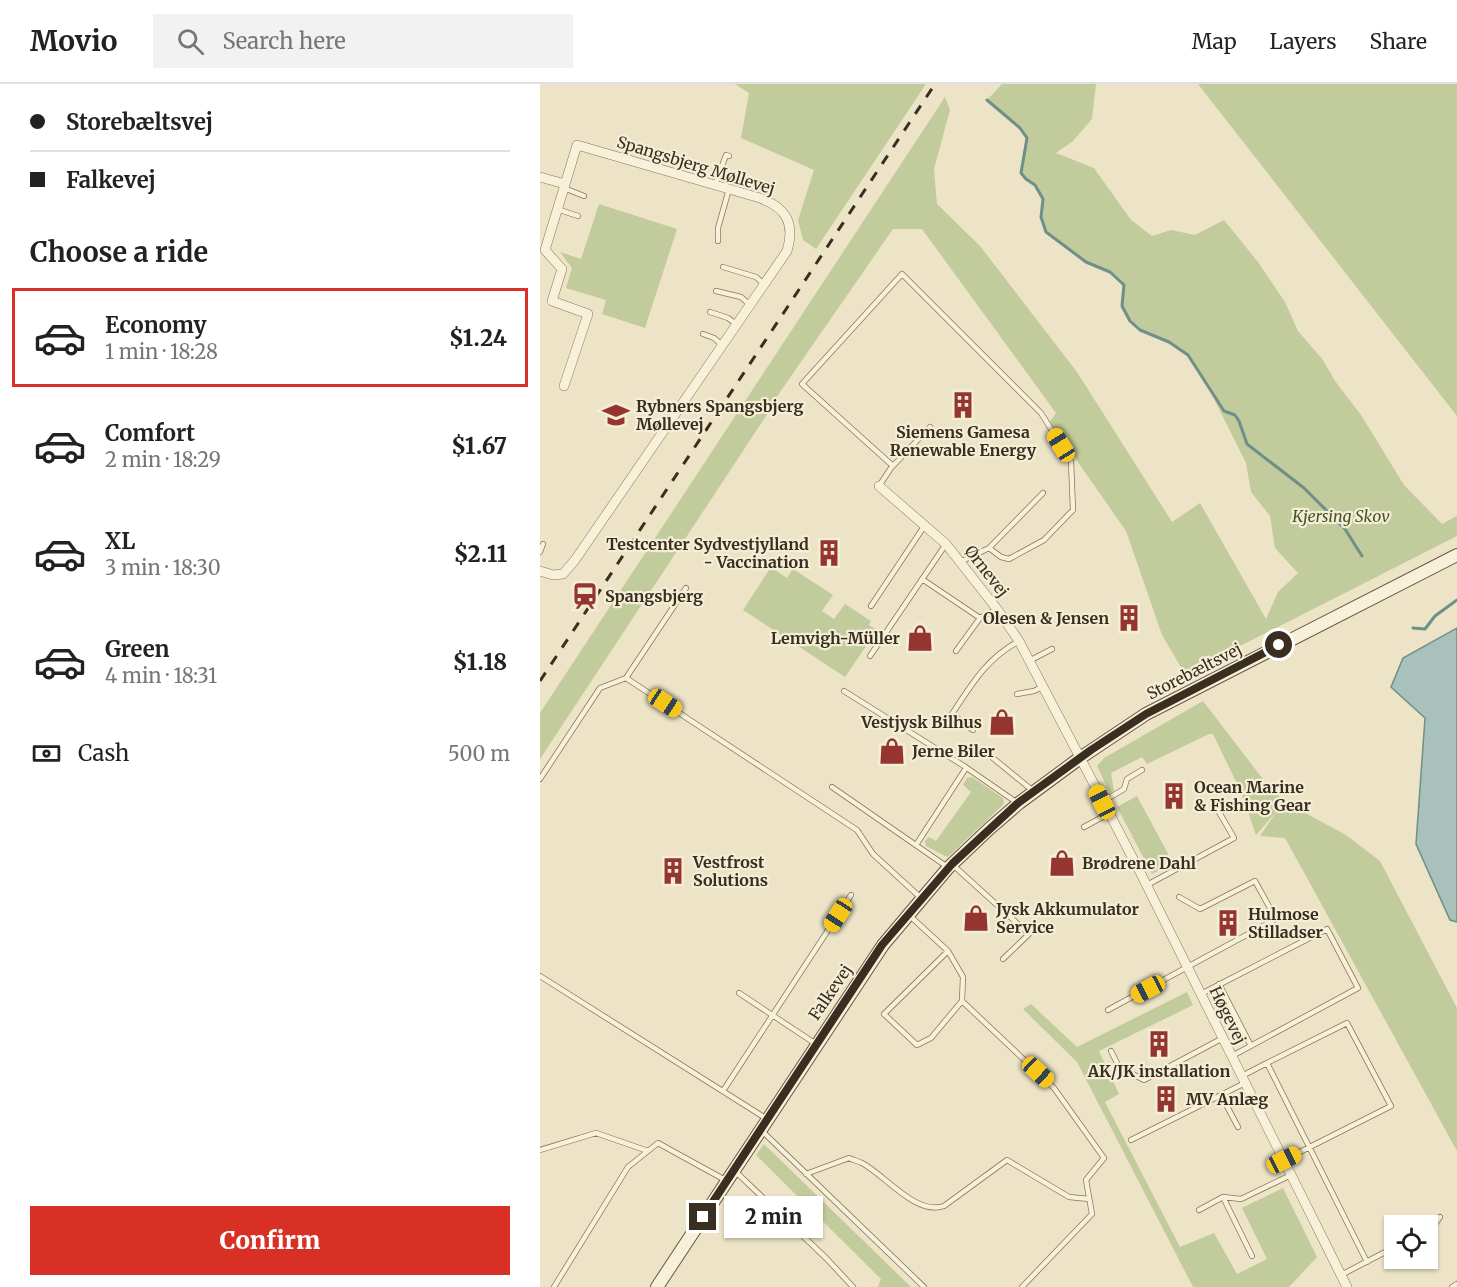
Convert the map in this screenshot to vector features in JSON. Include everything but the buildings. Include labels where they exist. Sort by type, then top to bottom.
[{"type":"street","name":"Spangsbjerg Møllevej","points":[[540,571],[554,575],[563,574],[568,569],[787,251],[791,236],[786,215],[775,203],[577,145],[544,250],[562,268],[552,301],[588,314],[564,386]]},
{"type":"street","points":[[540,177],[564,186]]},
{"type":"street","name":"Ørnevej","points":[[879,486],[946,544],[998,609],[1019,641],[1080,758]]},
{"type":"street","name":"Storebæltsvej","points":[[1080,758],[1146,714],[1457,555]]},
{"type":"street","name":"Falkevej","points":[[657,1287],[882,945],[950,866],[1018,803],[1080,758]]},
{"type":"street","name":"Høgevej","points":[[1080,758],[1147,885],[1347,1287]]},
{"type":"lane","points":[[715,185],[726,155],[729,156]]},
{"type":"lane","points":[[564,186],[584,195]]},
{"type":"lane","points":[[718,241],[718,228],[729,189]]},
{"type":"lane","points":[[557,209],[578,216]]},
{"type":"lane","points":[[723,267],[756,277],[764,284]]},
{"type":"lane","points":[[893,466],[802,384],[903,274],[1041,413],[1071,461],[1073,510],[1044,540],[1010,559],[1001,557],[989,548]]},
{"type":"lane","points":[[716,291],[741,297],[750,304]]},
{"type":"lane","points":[[710,312],[728,318],[736,324]]},
{"type":"lane","points":[[703,334],[714,338],[722,345]]},
{"type":"lane","points":[[879,486],[893,466],[930,427]]},
{"type":"lane","points":[[960,562],[989,548],[1043,493]]},
{"type":"lane","points":[[871,606],[925,525]]},
{"type":"lane","points":[[540,552],[543,544]]},
{"type":"lane","points":[[870,656],[946,544]]},
{"type":"lane","points":[[922,579],[980,618]]},
{"type":"lane","points":[[540,779],[600,688],[626,678],[686,588]]},
{"type":"lane","points":[[956,651],[980,618],[998,609]]},
{"type":"lane","points":[[974,730],[952,714],[994,657],[1019,641]]},
{"type":"lane","points":[[1029,662],[1052,649]]},
{"type":"lane","points":[[626,678],[856,830],[873,854],[921,898]]},
{"type":"lane","points":[[1017,694],[1042,687]]},
{"type":"lane","points":[[844,691],[1018,803]]},
{"type":"lane","points":[[988,754],[1034,792]]},
{"type":"lane","points":[[916,845],[966,768]]},
{"type":"lane","points":[[1102,802],[1124,789],[1127,779],[1142,770]]},
{"type":"lane","points":[[832,787],[950,866],[1029,934],[1004,959]]},
{"type":"lane","points":[[1147,885],[1234,838],[1212,800]]},
{"type":"lane","points":[[1084,827],[1108,814]]},
{"type":"lane","points":[[1108,1010],[1276,919],[1255,881],[1200,909],[1179,897]]},
{"type":"lane","points":[[723,1091],[851,895]]},
{"type":"lane","points":[[908,914],[948,951],[963,977],[962,1001],[931,1038],[916,1045],[884,1014],[948,951]]},
{"type":"lane","points":[[1201,994],[1328,929],[1358,988],[1232,1056]]},
{"type":"lane","points":[[540,976],[723,1091],[763,1124],[806,1174],[924,1287]]},
{"type":"lane","points":[[1220,984],[1251,1046]]},
{"type":"lane","points":[[739,993],[816,1044]]},
{"type":"lane","points":[[962,1001],[1054,1088],[1104,1158],[1086,1180],[1092,1214],[1022,1287]]},
{"type":"lane","points":[[1131,1140],[1221,1095],[1268,1063],[1347,1023],[1391,1106],[1284,1160]]},
{"type":"lane","points":[[1111,1051],[1119,1067],[1144,1080],[1222,1038]]},
{"type":"lane","points":[[1268,1063],[1368,1262]]},
{"type":"lane","points":[[1221,1095],[1238,1127]]},
{"type":"lane","points":[[540,1150],[596,1133],[648,1151]]},
{"type":"lane","points":[[554,1287],[628,1167],[658,1143],[730,1175],[826,1258],[853,1287]]},
{"type":"lane","points":[[806,1174],[849,1158],[863,1163],[915,1202],[937,1209],[1007,1160],[1069,1197],[1089,1199]]},
{"type":"lane","points":[[1199,1210],[1222,1197],[1241,1199],[1291,1175]]},
{"type":"lane","points":[[1222,1197],[1252,1256]]},
{"type":"lane","points":[[1341,1275],[1384,1253]]},
{"type":"lane","points":[[1452,1287],[1457,1284]]},
{"type":"green space","points":[[735,84],[926,84],[816,249],[803,240],[798,220],[814,170],[741,138],[749,93]]},
{"type":"green space","name":"Kjersing Skov","points":[[1002,84],[1096,84],[1092,119],[1073,141],[1056,153],[1094,168],[1131,220],[1152,236],[1171,230],[1195,235],[1224,220],[1258,262],[1285,302],[1298,331],[1323,360],[1335,381],[1361,415],[1404,485],[1442,524],[1457,516],[1457,536],[1185,674],[1162,635],[1126,531],[1050,422],[1056,413],[922,229],[893,229],[769,408],[768,413],[540,759],[540,713],[945,97],[950,110],[934,169],[937,204],[980,246],[1077,372],[1172,522],[1200,503],[1266,619],[1278,592],[1298,573],[1275,548],[1270,516],[1251,492],[1246,463],[1212,395],[1188,355],[1169,342],[1140,330],[1130,321],[1122,306],[1124,285],[1110,272],[1086,262],[1046,232],[1041,217],[1043,199],[1035,185],[1021,173],[1027,138],[1020,128],[987,100]]},
{"type":"green space","points":[[1198,84],[1457,84],[1457,416]]},
{"type":"green space","points":[[599,204],[677,229],[645,328],[602,314],[606,300],[566,288],[572,268],[560,252],[581,259]]},
{"type":"green space","points":[[771,567],[787,578],[793,569],[833,595],[822,611],[834,619],[845,604],[871,621],[869,625],[877,630],[845,677],[743,610]]},
{"type":"green space","points":[[1203,701],[1269,787],[1287,803],[1346,835],[1380,861],[1457,1008],[1457,1151],[1285,838],[1260,836],[1276,812],[1256,835],[1241,792],[1213,734],[1147,764],[1142,757],[1111,773],[1114,791],[1110,793],[1097,766],[1104,758]]},
{"type":"green space","points":[[972,777],[1003,798],[1004,804],[947,857],[926,846],[925,841],[929,837],[936,841],[971,792],[963,785],[967,778]]},
{"type":"green space","points":[[1137,796],[1173,863],[1152,874],[1117,807]]},
{"type":"green space","points":[[1187,992],[1193,1005],[1099,1051],[1119,1094],[1105,1102],[1180,1247],[1214,1233],[1237,1274],[1267,1259],[1242,1208],[1283,1188],[1317,1257],[1289,1287],[1193,1287],[1077,1062],[1023,1009],[1031,1004],[1077,1047]]},
{"type":"green space","points":[[764,1144],[911,1287],[878,1287],[881,1279],[756,1155]]},
{"type":"water","points":[[1457,628],[1457,922],[1450,920],[1416,844],[1425,718],[1391,687],[1403,658]]},
{"type":"waterway","points":[[987,100],[1020,128],[1027,138],[1021,173],[1035,185],[1043,199],[1041,217],[1046,232],[1086,262],[1110,272],[1124,285],[1122,306],[1130,321],[1140,330],[1169,342],[1188,355],[1224,411],[1235,415],[1239,421],[1247,444],[1304,488],[1345,529],[1362,556]]},
{"type":"waterway","points":[[1413,628],[1425,629],[1435,616],[1457,600]]},
{"type":"railway","points":[[540,681],[935,84]]},
{"type":"place","name":"Siemens Gamesa Renewable Energy","points":[[963,405]]},
{"type":"place","name":"Rybners Spangsbjerg Møllevej","points":[[616,415]]},
{"type":"place","name":"Testcenter Sydvestjylland - Vaccination","points":[[829,553]]},
{"type":"place","name":"Spangsbjerg","points":[[585,596]]},
{"type":"place","name":"Olesen & Jensen","points":[[1129,618]]},
{"type":"place","name":"Lemvigh-Müller","points":[[920,638]]},
{"type":"place","name":"Vestjysk Bilhus","points":[[1002,722]]},
{"type":"place","name":"Jerne Biler","points":[[892,751]]},
{"type":"place","name":"Ocean Marine & Fishing Gear","points":[[1174,796]]},
{"type":"place","name":"Brødrene Dahl","points":[[1062,863]]},
{"type":"place","name":"Vestfrost Solutions","points":[[673,871]]},
{"type":"place","name":"Jysk Akkumulator Service","points":[[976,918]]},
{"type":"place","name":"Hulmose Stilladser","points":[[1228,923]]},
{"type":"place","name":"AK/JK installation","points":[[1159,1044]]},
{"type":"place","name":"MV Anlæg","points":[[1166,1099]]},
{"type":"route","points":[[703,1217],[882,945],[952,864],[1018,803],[1091,750],[1146,714],[1279,645]]}]
